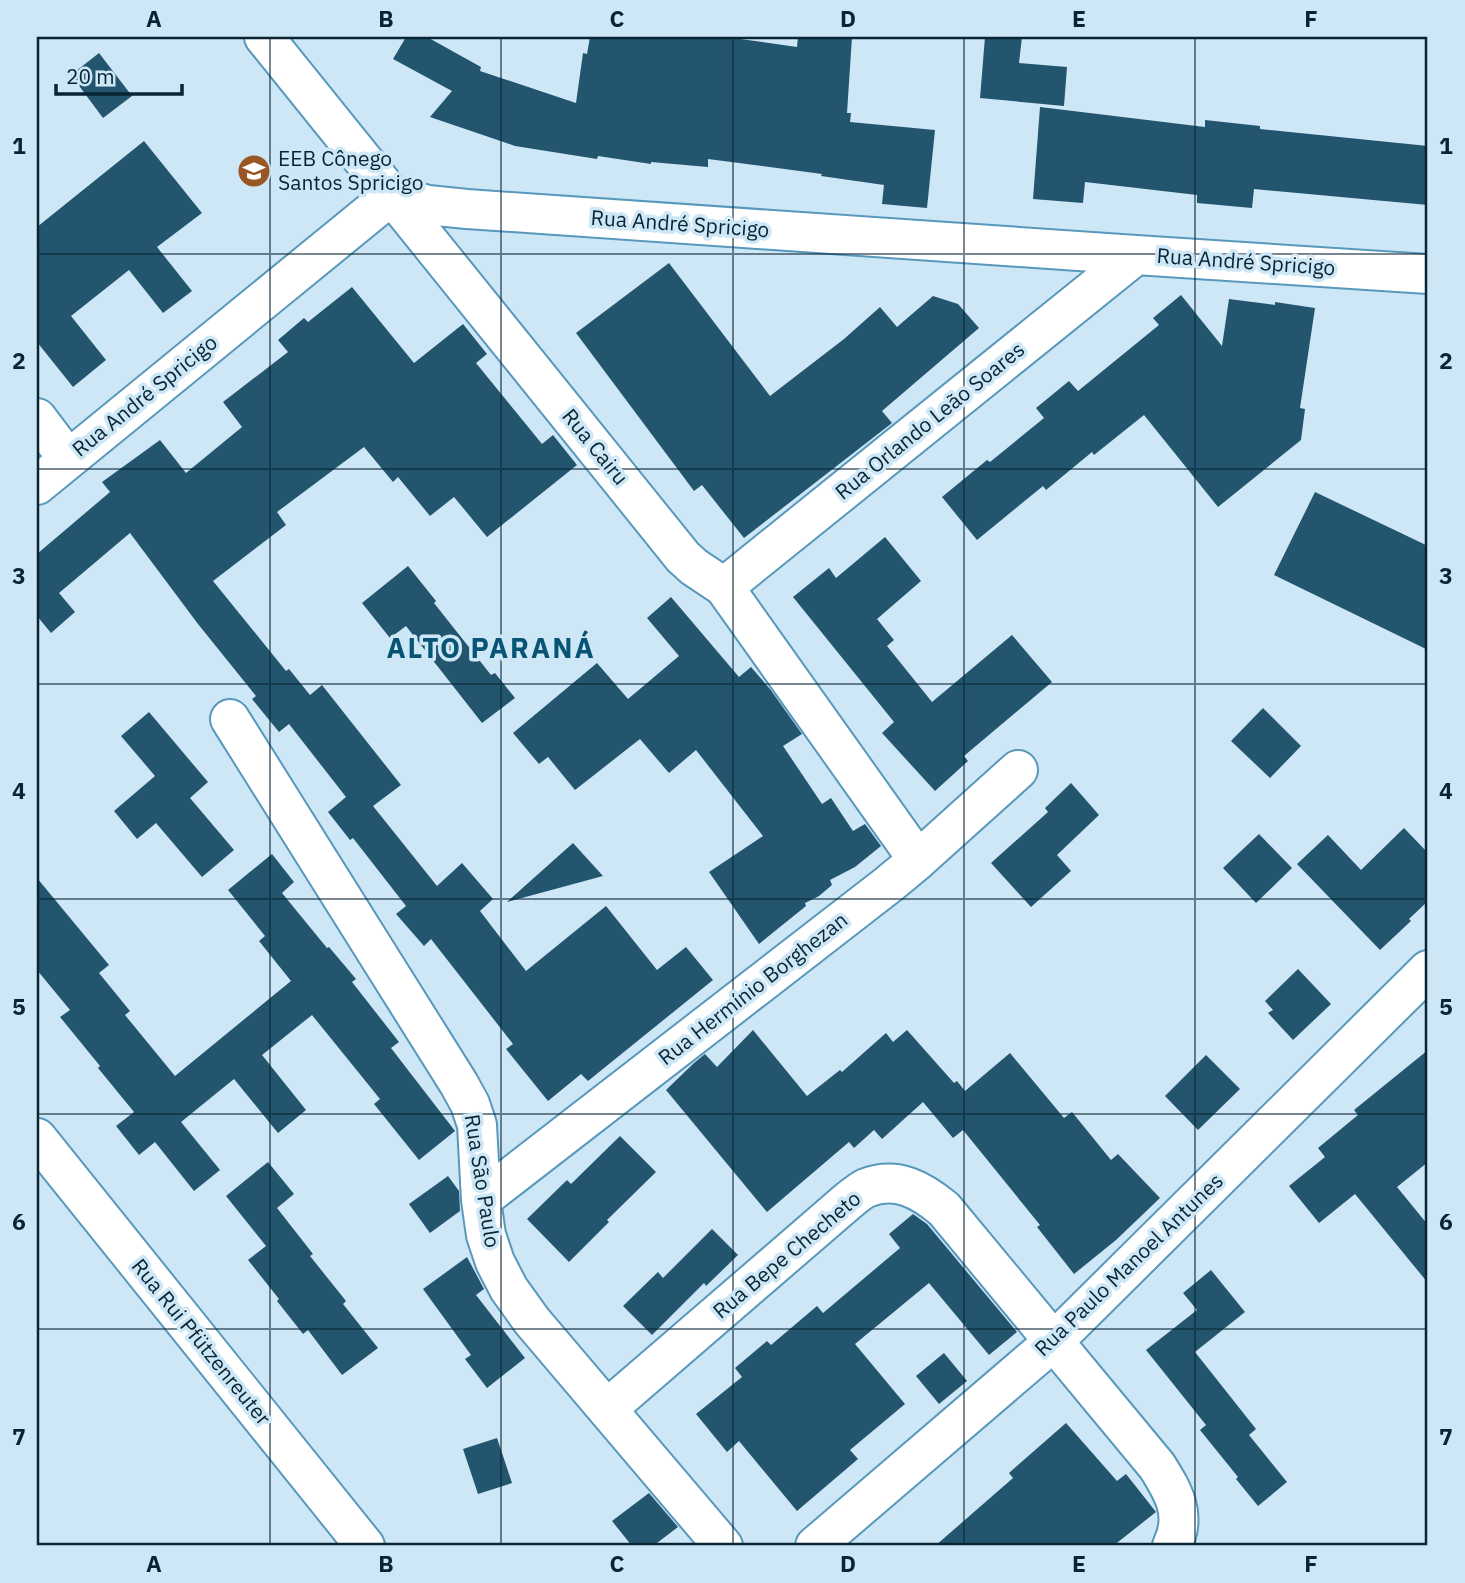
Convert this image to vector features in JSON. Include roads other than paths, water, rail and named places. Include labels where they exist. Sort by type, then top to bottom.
[{"type":"street","name":"Rua Cairu","points":[[264,37],[683,557],[694,568],[724,587],[918,860]]},
{"type":"street","name":"Rua André Spricigo","points":[[37,485],[392,195],[428,205],[467,209],[1428,274]]},
{"type":"street","name":"Rua Orlando Leão Soares","points":[[724,587],[1136,256]]},
{"type":"street","points":[[37,418],[68,459]]},
{"type":"street","name":"Rua São Paulo","points":[[230,719],[470,1104],[477,1125],[481,1200],[486,1235],[495,1262],[509,1289],[532,1321],[723,1546]]},
{"type":"street","name":"Rua Hermínio Borghezan","points":[[481,1200],[918,860],[1018,770]]},
{"type":"street","name":"Rua Paulo Manoel Antunes","points":[[816,1546],[1053,1342],[1428,970]]},
{"type":"street","name":"Rua Rui Pfützenreuter","points":[[37,1138],[365,1546]]},
{"type":"street","name":"Rua Bepe Checheto","points":[[607,1409],[848,1201],[866,1188],[887,1184],[909,1186],[944,1209],[1157,1466],[1173,1492],[1175,1530]]},
{"type":"place","name":"EEB Cônego Santos Spricigo","points":[[254,171]]},
{"type":"district","name":"ALTO PARANÁ","points":[[491,648]]}]
